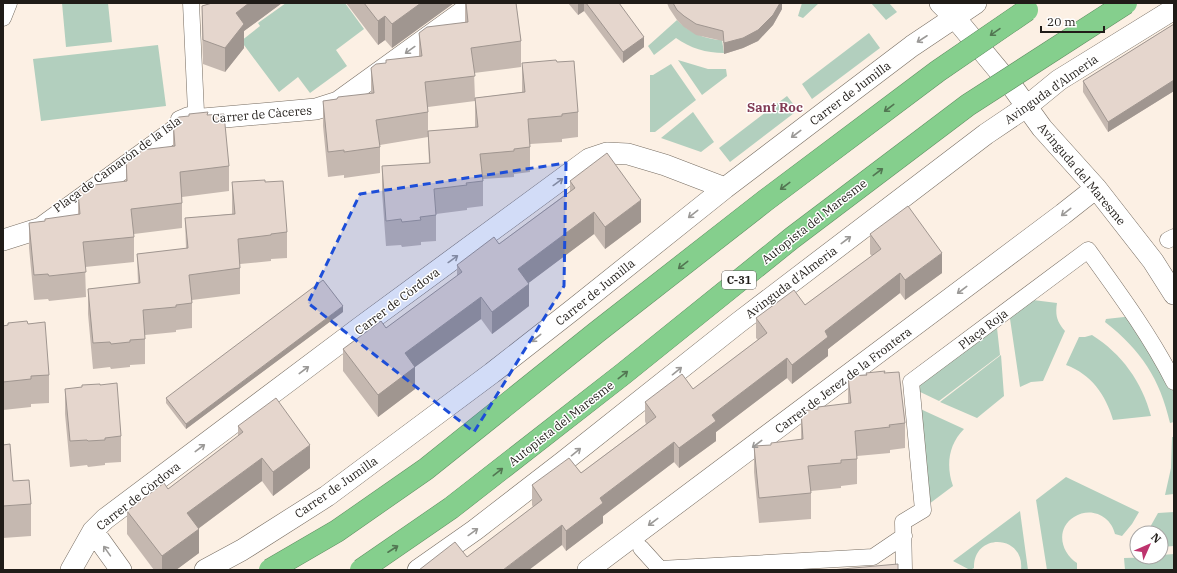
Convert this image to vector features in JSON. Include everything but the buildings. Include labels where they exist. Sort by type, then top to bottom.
[{"type":"highway","name":"Autopista del Maresme","points":[[361,570],[451,508],[623,374],[792,238],[968,105],[1126,3]]},
{"type":"highway","points":[[270,570],[337,531],[426,469],[597,332],[766,200],[938,71],[1027,10]]},
{"type":"street","points":[[3,18],[9,3]]},
{"type":"street","name":"Plaça de Camarón de la Isla","points":[[3,232],[24,226],[47,214],[167,125],[196,113],[191,3]]},
{"type":"street","name":"Carrer de Càceres","points":[[3,240],[41,228],[186,124],[203,119],[316,109],[338,102],[475,3]]},
{"type":"street","name":"Avinguda del Maresme","points":[[940,3],[955,18],[1014,89],[1026,107],[1048,134],[1096,188],[1153,261],[1174,294]]},
{"type":"street","name":"Carrer de Jumilla","points":[[205,570],[242,550],[327,496],[576,308],[725,188],[912,46],[976,3]]},
{"type":"street","name":"Avinguda d'Almeria","points":[[418,570],[475,530],[744,318],[980,139],[1026,107],[1059,80],[1174,9]]},
{"type":"street","name":"Carrer de Còrdova","points":[[71,570],[93,531],[105,519],[589,159],[607,153],[628,154],[665,165],[725,188]]},
{"type":"street","name":"Carrer de Jerez de la Frontera","points":[[588,570],[1051,224],[1096,188]]},
{"type":"street","name":"Plaça Roja","points":[[904,570],[903,522],[923,510],[911,382],[1088,250],[1134,314],[1174,382]]},
{"type":"street","name":"Carrer de Còrdova","points":[[93,531],[121,570]]},
{"type":"street","points":[[641,548],[660,569],[873,557],[904,536]]},
{"type":"highlighted area","points":[[566,163],[564,286],[474,432],[308,303],[360,194]]},
{"type":"green space","points":[[62,3],[108,3],[112,42],[66,47]]},
{"type":"green space","points":[[286,3],[345,3],[364,29],[336,50],[347,66],[310,93],[298,77],[279,92],[241,41],[260,26],[258,23]]},
{"type":"green space","points":[[802,3],[819,3],[803,18],[798,16]]},
{"type":"green space","points":[[871,3],[889,3],[897,12],[886,20]]},
{"type":"green space","points":[[677,20],[692,32],[709,38],[722,40],[724,53],[698,49],[687,45],[676,38],[654,55],[648,46]]},
{"type":"green space","points":[[869,33],[880,48],[812,99],[802,84]]},
{"type":"green space","points":[[158,45],[166,106],[41,121],[33,59]]},
{"type":"green space","points":[[678,60],[708,69],[726,69],[727,76],[702,95]]},
{"type":"green space","points":[[671,64],[696,100],[655,132],[650,132],[650,75],[653,75]]},
{"type":"green space","points":[[787,96],[798,110],[730,162],[719,148]]},
{"type":"green space","points":[[693,112],[714,142],[701,152],[661,138]]},
{"type":"green space","points":[[1025,299],[1057,303],[1057,318],[1065,331],[1043,381],[1031,382],[1020,387],[1009,312]]},
{"type":"green space","points":[[1133,316],[1174,384],[1174,422],[1170,423],[1161,393],[1147,366],[1129,343],[1105,322],[1106,319]]},
{"type":"green space","points":[[989,326],[997,328],[1000,355],[939,401],[914,389]]},
{"type":"green space","points":[[1092,335],[1113,351],[1129,370],[1142,392],[1151,416],[1113,420],[1102,394],[1096,386],[1083,374],[1066,365],[1079,337]]},
{"type":"green space","points":[[1001,355],[1004,396],[977,418],[940,402]]},
{"type":"green space","points":[[916,407],[964,429],[955,442],[950,456],[949,463],[953,486],[925,507]]},
{"type":"green space","points":[[1172,437],[1174,437],[1174,494],[1165,495],[1171,468]]},
{"type":"green space","points":[[1066,477],[1139,512],[1132,524],[1129,525],[1129,528],[1122,536],[1115,534],[1109,522],[1099,515],[1087,512],[1074,517],[1064,528],[1062,541],[1071,559],[1077,563],[1077,570],[1047,570],[1036,500]]},
{"type":"green space","points":[[1020,511],[1028,570],[1021,570],[1020,558],[1015,549],[1008,544],[999,542],[989,543],[981,548],[976,556],[974,568],[970,570],[953,561]]},
{"type":"green space","points":[[1174,512],[1174,546],[1169,546],[1169,525],[1151,525],[1158,513]]},
{"type":"green space","points":[[1169,554],[1174,554],[1174,570],[1125,570],[1124,558],[1129,558],[1129,565],[1169,565]]},
{"type":"district","name":"Sant Roc","points":[[775,107]]}]
